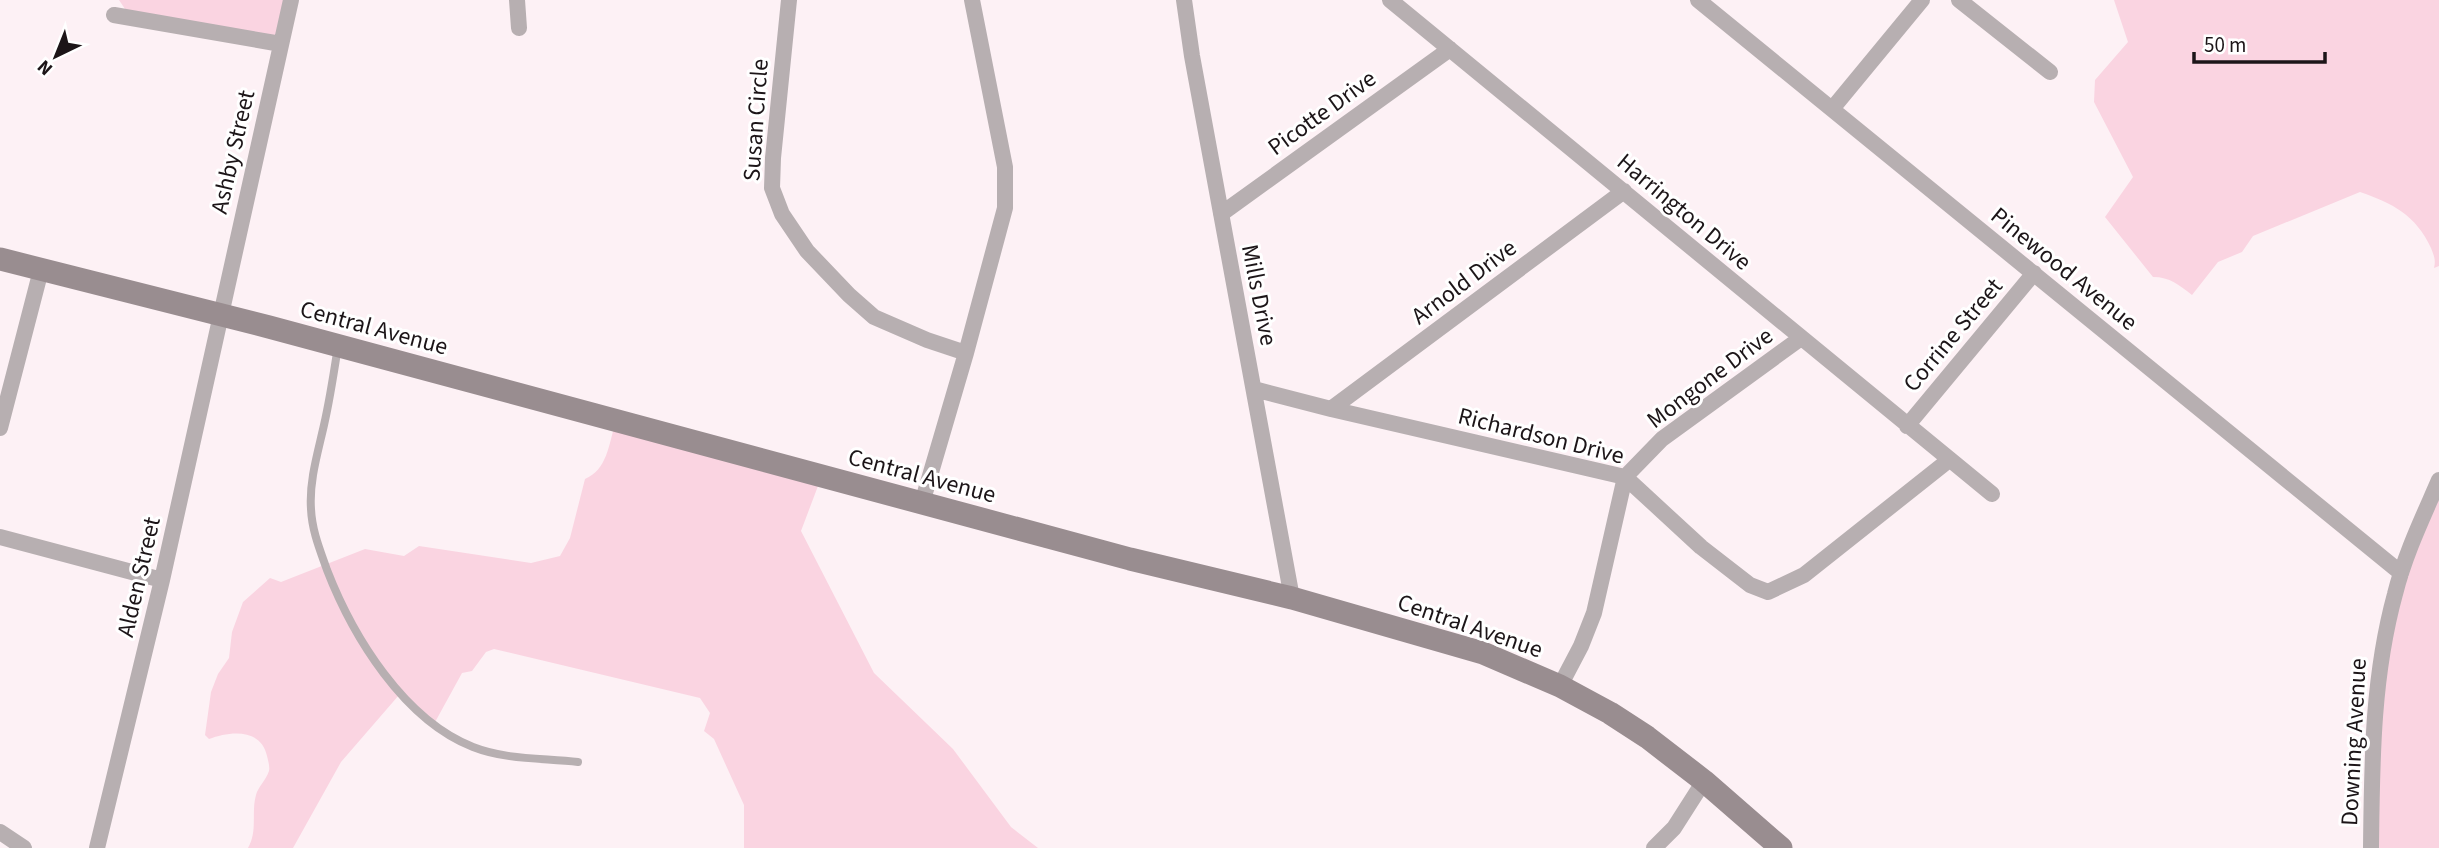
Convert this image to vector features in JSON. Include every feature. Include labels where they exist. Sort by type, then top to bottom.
[{"type":"main road","name":"Central Avenue","points":[[0,259],[338,345],[1130,559],[1292,598],[1483,653],[1560,686],[1647,737],[1704,781],[1780,848]]},
{"type":"street","name":"Ashby Street","points":[[220,315],[291,0]]},
{"type":"street","points":[[517,0],[519,28]]},
{"type":"street","name":"Susan Circle","points":[[789,0],[772,188],[782,214],[807,251],[874,317],[927,341],[965,353]]},
{"type":"street","points":[[922,503],[1006,208],[1005,167],[972,0]]},
{"type":"street","name":"Mills Drive","points":[[1184,0],[1292,598]]},
{"type":"street","name":"Harrington Drive","points":[[1390,0],[1992,494]]},
{"type":"street","name":"Pinewood Avenue","points":[[1698,0],[2401,573]]},
{"type":"street","points":[[1832,109],[1922,0]]},
{"type":"street","points":[[1959,0],[2050,72]]},
{"type":"street","points":[[114,15],[281,44]]},
{"type":"street","name":"Picotte Drive","points":[[1221,214],[1450,49]]},
{"type":"street","name":"Arnold Drive","points":[[1331,409],[1624,191]]},
{"type":"street","points":[[0,428],[41,270]]},
{"type":"street","name":"Corrine Street","points":[[1908,426],[2034,273]]},
{"type":"street","name":"Alden Street","points":[[97,848],[162,580],[220,315]]},
{"type":"street","name":"Mongone Drive","points":[[1625,477],[1662,439],[1801,338]]},
{"type":"street","name":"Richardson Drive","points":[[1254,389],[1625,477],[1701,547],[1749,586],[1768,592],[1804,575],[1949,460]]},
{"type":"street","points":[[1560,686],[1581,646],[1594,613],[1625,477]]},
{"type":"street","name":"Downing Avenue","points":[[2371,848],[2374,711],[2381,652],[2401,573],[2439,480]]},
{"type":"street","points":[[0,537],[162,580]]},
{"type":"street","points":[[1654,848],[1674,828],[1704,781]]},
{"type":"street","points":[[0,832],[24,848]]},
{"type":"lane","points":[[338,345],[325,423],[316,457],[310,507],[315,537],[334,589],[357,636],[391,683],[429,720],[451,736],[487,751],[521,758],[578,762]]},
{"type":"shaded area","points":[[119,0],[290,0],[280,42],[127,12]]},
{"type":"shaded area","points":[[2114,0],[2439,0],[2439,266],[2434,268],[2435,260],[2431,248],[2410,219],[2393,206],[2360,192],[2253,236],[2242,252],[2218,262],[2192,295],[2169,280],[2153,277],[2105,217],[2133,177],[2094,102],[2095,80],[2128,42]]},
{"type":"shaded area","points":[[615,424],[821,478],[801,531],[874,673],[953,749],[1011,827],[1038,848],[744,848],[744,805],[714,739],[704,731],[710,713],[700,698],[494,649],[486,652],[472,671],[462,673],[434,724],[399,695],[341,762],[293,848],[248,848],[253,835],[256,795],[269,771],[264,747],[252,736],[244,734],[226,734],[209,739],[205,735],[211,692],[218,674],[229,658],[232,632],[243,602],[270,578],[281,582],[365,549],[404,556],[419,546],[531,563],[560,556],[570,538],[585,479],[603,463]]},
{"type":"shaded area","points":[[2439,477],[2439,848],[2370,848],[2389,615]]}]
